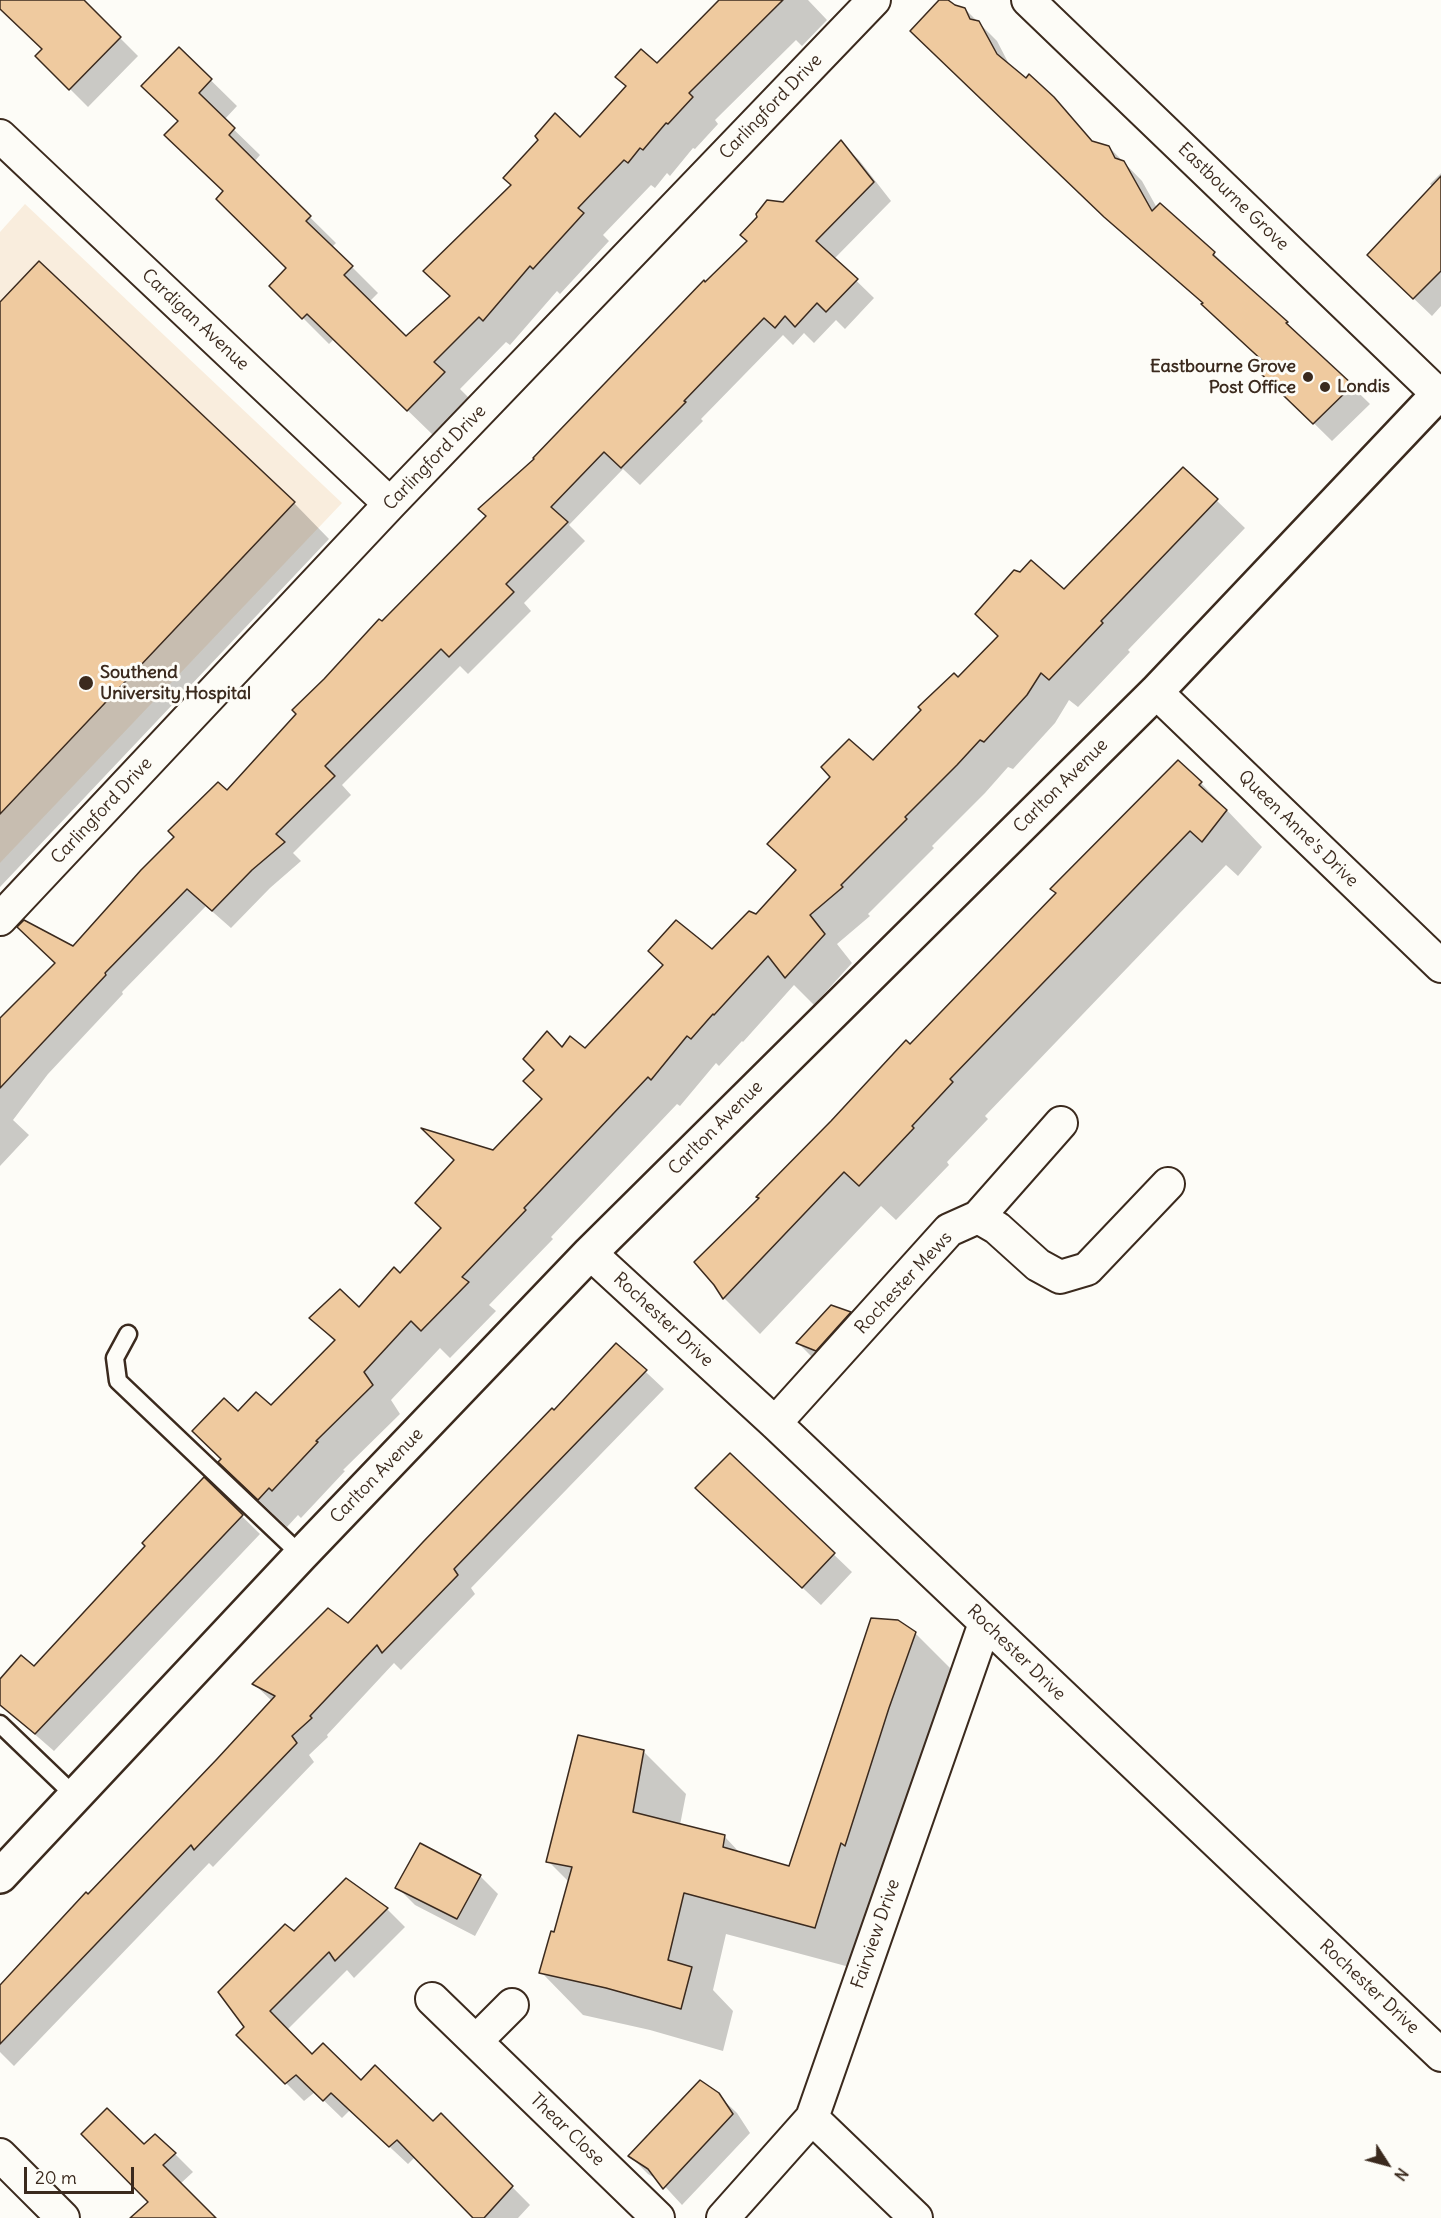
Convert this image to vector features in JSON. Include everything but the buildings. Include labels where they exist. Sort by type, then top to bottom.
[{"type":"street","name":"Carlingford Drive","points":[[0,919],[390,504],[874,0]]},
{"type":"street","name":"Eastbourne Grove","points":[[1028,0],[1439,392]]},
{"type":"street","name":"Cardigan Avenue","points":[[0,136],[390,504]]},
{"type":"street","name":"Carlton Avenue","points":[[0,1876],[301,1555],[590,1253],[1156,692],[1439,392]]},
{"type":"street","name":"Queen Anne's Drive","points":[[1156,692],[1441,966]]},
{"type":"street","name":"Rochester Mews","points":[[775,1423],[950,1230],[978,1217],[1061,1123]]},
{"type":"street","points":[[978,1217],[997,1228],[1038,1265],[1060,1277],[1088,1269],[1168,1184]]},
{"type":"street","name":"Rochester Drive","points":[[590,1253],[775,1423],[1441,2055]]},
{"type":"street","name":"Fairview Drive","points":[[723,2218],[812,2118],[985,1623]]},
{"type":"street","name":"Thear Close","points":[[432,1999],[658,2218]]},
{"type":"street","points":[[476,2041],[512,2005]]},
{"type":"street","points":[[812,2118],[916,2218]]},
{"type":"street","points":[[0,2155],[63,2218]]},
{"type":"lane","points":[[128,1334],[115,1358],[118,1381],[301,1555]]},
{"type":"lane","points":[[0,1724],[75,1796]]},
{"type":"shaded area","name":"Southend University Hospital","points":[[25,204],[342,503],[0,863],[0,232]]},
{"type":"place","name":"Eastbourne Grove Post Office","points":[[1308,377]]},
{"type":"place","name":"Londis","points":[[1325,387]]},
{"type":"place","name":"Southend University Hospital","points":[[86,683]]}]
